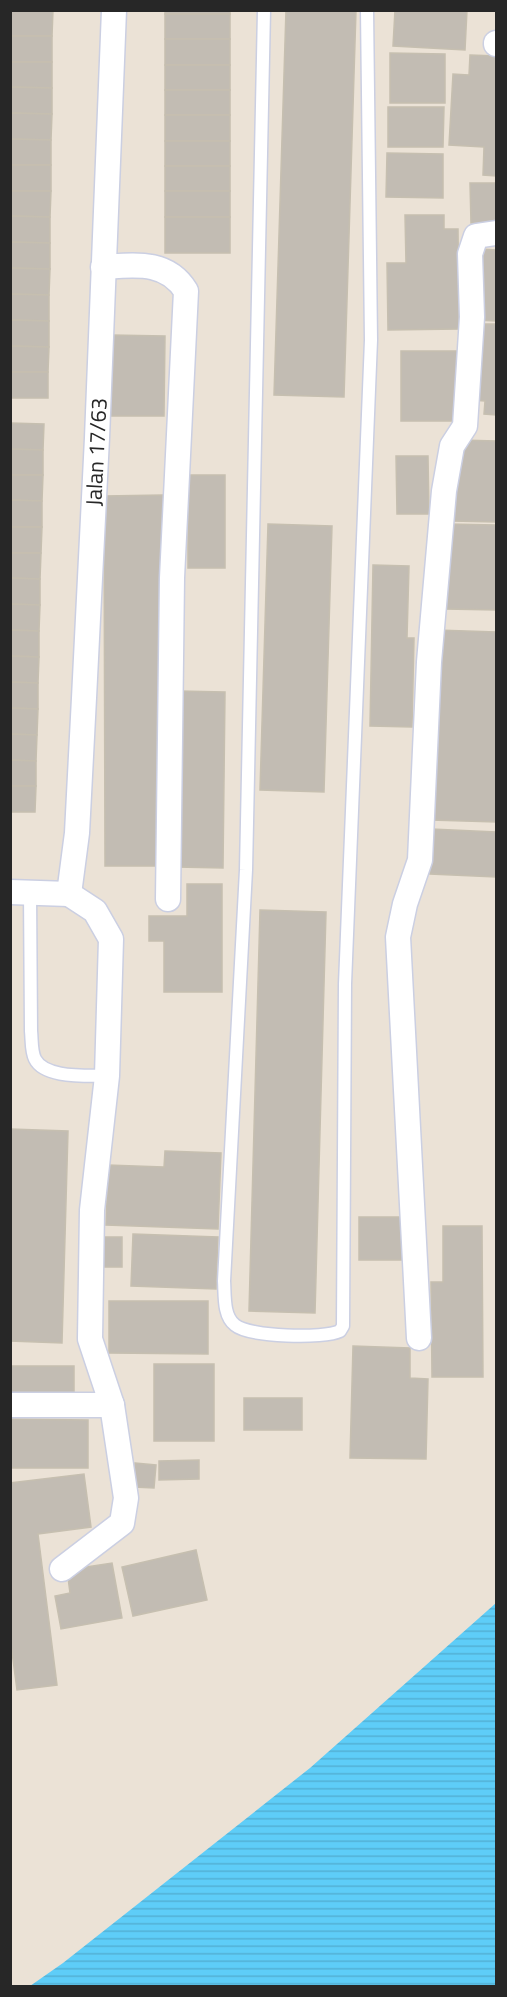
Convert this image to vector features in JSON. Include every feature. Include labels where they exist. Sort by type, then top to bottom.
[{"type":"street","name":"Jalan 17/63","points":[[69,894],[77,834],[98,438],[114,10]]},
{"type":"street","points":[[419,1338],[398,938],[405,904],[420,860],[429,662],[444,491],[452,446],[465,426],[467,404],[472,317],[470,254],[476,236],[496,233]]},
{"type":"street","points":[[103,267],[149,265],[179,280],[186,291],[172,578],[168,899]]},
{"type":"street","points":[[20,892],[69,894],[95,911],[111,939],[107,1076],[92,1210],[90,1339],[112,1405],[126,1498],[122,1523],[62,1569]]},
{"type":"street","points":[[10,1405],[112,1405]]},
{"type":"lane","points":[[264,10],[246,870],[225,1301],[228,1315],[234,1324],[246,1331],[264,1334],[327,1335],[340,1331],[343,1326],[345,984],[370,340],[367,10]]},
{"type":"lane","points":[[20,892],[32,1046],[36,1060],[43,1068],[51,1072],[107,1076]]},
{"type":"water","points":[[496,1603],[496,1986],[30,1986],[63,1963],[310,1768]]},
{"type":"building","points":[[10,10],[53,10],[52,36],[10,36]]},
{"type":"building","points":[[165,10],[230,10],[230,14],[165,14]]},
{"type":"building","points":[[286,10],[356,10],[344,397],[274,395]]},
{"type":"building","points":[[395,10],[467,10],[465,50],[393,46]]},
{"type":"building","points":[[165,14],[230,14],[230,39],[165,39]]},
{"type":"building","points":[[10,36],[52,36],[52,62],[10,62]]},
{"type":"building","points":[[165,39],[230,39],[230,65],[165,65]]},
{"type":"building","points":[[390,53],[445,54],[445,103],[390,103]]},
{"type":"building","points":[[470,55],[496,56],[496,176],[483,175],[484,147],[449,145],[453,74],[469,75]]},
{"type":"building","points":[[10,62],[52,62],[52,88],[10,87]]},
{"type":"building","points":[[165,65],[230,65],[230,90],[165,90]]},
{"type":"building","points":[[10,87],[52,88],[52,114],[10,113]]},
{"type":"building","points":[[165,90],[230,90],[230,115],[165,115]]},
{"type":"building","points":[[388,107],[444,107],[443,147],[388,147]]},
{"type":"building","points":[[10,113],[52,114],[51,140],[10,139]]},
{"type":"building","points":[[165,115],[230,115],[230,141],[165,141]]},
{"type":"building","points":[[10,139],[51,140],[51,165],[10,165]]},
{"type":"building","points":[[165,141],[230,141],[230,166],[165,166]]},
{"type":"building","points":[[387,153],[443,154],[443,198],[386,197]]},
{"type":"building","points":[[10,165],[51,165],[51,191],[10,191]]},
{"type":"building","points":[[165,166],[230,166],[230,191],[165,191]]},
{"type":"building","points":[[470,183],[496,183],[496,223],[471,223]]},
{"type":"building","points":[[10,191],[51,191],[50,217],[10,216]]},
{"type":"building","points":[[165,191],[230,191],[230,217],[165,217]]},
{"type":"building","points":[[405,215],[444,215],[444,229],[458,229],[459,329],[388,330],[387,263],[406,263]]},
{"type":"building","points":[[10,216],[50,217],[50,243],[10,242]]},
{"type":"building","points":[[165,217],[230,217],[230,253],[165,253]]},
{"type":"building","points":[[10,242],[50,243],[50,269],[10,268]]},
{"type":"building","points":[[480,249],[496,250],[496,321],[476,320]]},
{"type":"building","points":[[10,268],[50,269],[49,295],[10,294]]},
{"type":"building","points":[[10,294],[49,295],[49,321],[10,320]]},
{"type":"building","points":[[10,320],[49,321],[49,347],[10,346]]},
{"type":"building","points":[[475,324],[496,324],[496,415],[484,414],[485,401],[472,400]]},
{"type":"building","points":[[111,335],[165,336],[164,416],[110,416]]},
{"type":"building","points":[[10,346],[49,347],[48,372],[10,372]]},
{"type":"building","points":[[401,351],[461,351],[461,421],[401,421]]},
{"type":"building","points":[[10,372],[48,372],[48,398],[10,398]]},
{"type":"building","points":[[10,423],[44,424],[43,450],[10,449]]},
{"type":"building","points":[[459,440],[496,441],[496,522],[452,521]]},
{"type":"building","points":[[10,449],[43,450],[43,475],[10,475]]},
{"type":"building","points":[[396,456],[428,456],[429,514],[397,514]]},
{"type":"building","points":[[10,475],[43,475],[42,501],[10,500]]},
{"type":"building","points":[[188,475],[225,475],[225,568],[188,568]]},
{"type":"building","points":[[163,495],[164,866],[105,866],[104,496]]},
{"type":"building","points":[[10,500],[42,501],[42,527],[10,527]]},
{"type":"building","points":[[268,524],[332,526],[324,792],[260,790]]},
{"type":"building","points":[[447,524],[496,525],[496,610],[445,609]]},
{"type":"building","points":[[10,527],[42,527],[41,553],[10,553]]},
{"type":"building","points":[[10,553],[41,553],[40,579],[10,578]]},
{"type":"building","points":[[373,565],[409,566],[407,638],[414,638],[412,727],[370,726]]},
{"type":"building","points":[[10,578],[40,579],[40,605],[10,604]]},
{"type":"building","points":[[10,604],[40,605],[39,631],[10,630]]},
{"type":"building","points":[[10,630],[39,631],[39,657],[10,656]]},
{"type":"building","points":[[436,630],[496,632],[496,822],[431,820]]},
{"type":"building","points":[[10,656],[39,657],[38,683],[10,682]]},
{"type":"building","points":[[10,682],[38,683],[38,709],[10,708]]},
{"type":"building","points":[[178,691],[225,692],[223,868],[177,867]]},
{"type":"building","points":[[10,708],[38,709],[37,735],[10,734]]},
{"type":"building","points":[[10,734],[37,735],[36,761],[10,760]]},
{"type":"building","points":[[10,760],[36,761],[36,786],[10,786]]},
{"type":"building","points":[[10,786],[36,786],[35,812],[10,812]]},
{"type":"building","points":[[431,829],[496,832],[496,877],[430,874]]},
{"type":"building","points":[[187,884],[222,884],[222,992],[164,992],[164,941],[149,941],[149,916],[187,916]]},
{"type":"building","points":[[260,910],[326,912],[315,1313],[249,1311]]},
{"type":"building","points":[[10,1129],[68,1131],[62,1343],[10,1341]]},
{"type":"building","points":[[165,1151],[221,1153],[218,1229],[106,1225],[108,1165],[164,1167]]},
{"type":"building","points":[[359,1217],[407,1217],[407,1260],[359,1260]]},
{"type":"building","points":[[443,1226],[482,1226],[483,1377],[432,1377],[431,1282],[443,1282]]},
{"type":"building","points":[[133,1234],[218,1237],[216,1289],[131,1286]]},
{"type":"building","points":[[100,1237],[122,1237],[122,1267],[100,1267]]},
{"type":"building","points":[[109,1301],[208,1301],[208,1354],[109,1353]]},
{"type":"building","points":[[353,1346],[410,1348],[410,1378],[428,1379],[426,1459],[350,1458]]},
{"type":"building","points":[[154,1364],[214,1364],[214,1441],[154,1441]]},
{"type":"building","points":[[10,1366],[74,1366],[74,1399],[10,1399]]},
{"type":"building","points":[[244,1398],[302,1398],[302,1430],[244,1430]]},
{"type":"building","points":[[10,1419],[88,1420],[88,1468],[10,1468]]},
{"type":"building","points":[[199,1460],[199,1479],[159,1480],[159,1461]]},
{"type":"building","points":[[135,1463],[156,1465],[154,1488],[134,1487]]},
{"type":"building","points":[[84,1474],[91,1527],[38,1534],[57,1685],[17,1690],[10,1637],[10,1483]]},
{"type":"building","points":[[196,1550],[207,1600],[133,1616],[122,1567]]},
{"type":"building","points":[[112,1563],[122,1618],[61,1629],[55,1596],[70,1593],[67,1570]]}]
